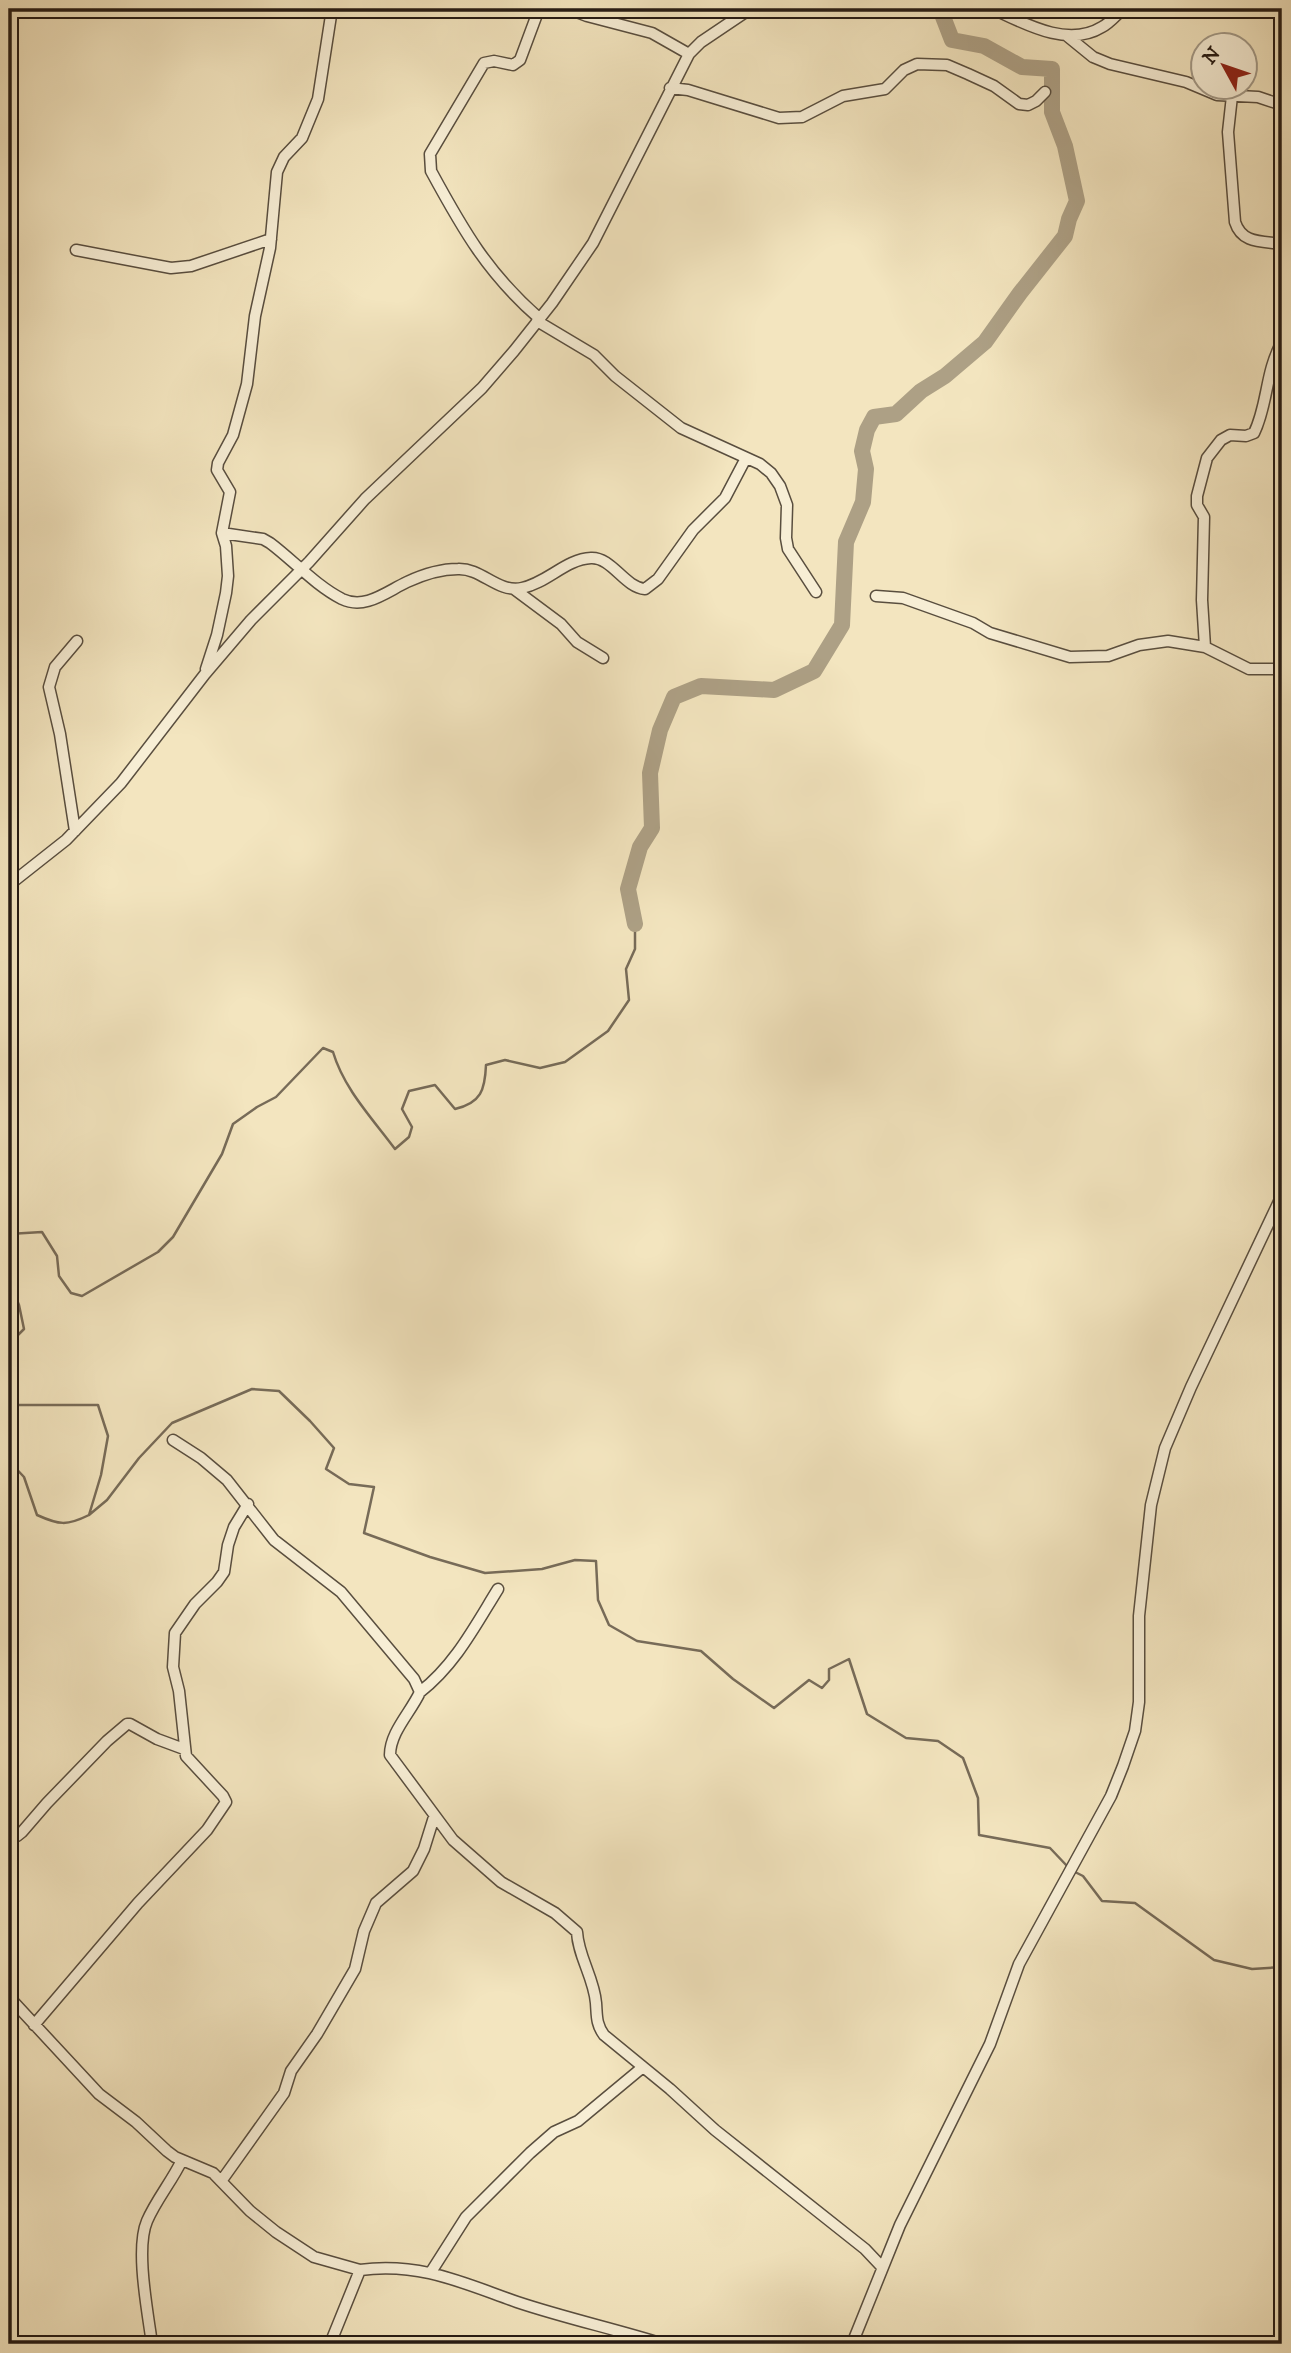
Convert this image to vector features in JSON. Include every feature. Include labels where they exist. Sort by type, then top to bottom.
[{"type":"street","points":[[205,674],[217,635],[228,576],[226,546],[222,533],[230,492],[217,470],[218,463],[233,435],[247,384],[255,316],[271,239],[276,172],[284,157],[302,138],[318,99],[332,9]]},
{"type":"street","points":[[539,9],[520,60],[513,65],[494,61],[484,63],[439,138],[429,160],[431,171],[476,249],[497,278],[538,320],[594,355],[615,376],[681,428],[760,464],[771,473],[788,505],[788,549],[816,592]]},
{"type":"street","points":[[569,9],[652,33],[689,54]]},
{"type":"street","points":[[9,885],[75,831],[121,783],[205,674],[251,620],[302,569],[365,499],[482,388],[538,320],[593,243],[689,54],[701,41],[750,9]]},
{"type":"street","points":[[993,9],[1026,24],[1066,35],[1083,35],[1103,27],[1123,9]]},
{"type":"street","points":[[1066,35],[1093,57],[1190,84]]},
{"type":"street","points":[[670,88],[688,90],[779,118],[802,117],[844,96],[885,89],[904,70],[917,64],[947,65],[994,86],[1019,104],[1036,101],[1045,92]]},
{"type":"street","points":[[1260,98],[1282,105]]},
{"type":"street","points":[[1231,102],[1228,132],[1238,232],[1247,239],[1282,244]]},
{"type":"street","points":[[76,250],[170,268],[191,266],[271,239]]},
{"type":"street","points":[[1205,647],[1202,600],[1204,517],[1197,505],[1197,496],[1208,458],[1221,440],[1230,435],[1246,436],[1254,433],[1259,423],[1268,378],[1282,342]]},
{"type":"street","points":[[222,533],[263,539],[329,591],[355,603],[374,599],[409,581],[445,569],[468,569],[496,585],[514,589],[527,587],[588,558],[599,559],[640,589],[651,586],[688,537],[725,498],[746,458]]},
{"type":"street","points":[[514,589],[561,624],[581,645],[603,658]]},
{"type":"street","points":[[876,596],[903,598],[973,623],[990,633],[1070,657],[1108,656],[1139,645],[1168,641],[1205,647],[1249,669],[1282,669]]},
{"type":"street","points":[[75,831],[71,796],[49,687],[54,667],[77,641]]},
{"type":"street","points":[[852,2344],[883,2267],[951,2119],[990,2044],[1019,1964],[1111,1796],[1123,1766],[1138,1714],[1139,1616],[1151,1505],[1165,1448],[1282,1195]]},
{"type":"street","points":[[173,1440],[201,1458],[226,1480],[248,1504],[274,1540],[341,1592],[414,1679],[420,1692]]},
{"type":"street","points":[[34,2025],[138,1903],[224,1808],[226,1802],[223,1796],[191,1764],[184,1749],[182,1716],[173,1667],[175,1633],[195,1604],[218,1582],[224,1572],[231,1536],[248,1504]]},
{"type":"street","points":[[498,1589],[453,1659],[443,1672],[420,1692],[394,1738],[390,1755],[453,1840],[501,1882],[555,1913],[577,1932],[577,1941],[594,1988],[598,2027],[604,2035],[715,2130],[865,2249],[883,2267]]},
{"type":"street","points":[[9,1835],[16,1836],[22,1832],[107,1741],[127,1724],[184,1749]]},
{"type":"street","points":[[222,2180],[284,2093],[291,2071],[317,2034],[355,1969],[364,1931],[376,1903],[413,1871],[424,1849],[434,1817]]},
{"type":"street","points":[[9,1997],[99,2094],[136,2122],[167,2151],[182,2160],[203,2167],[222,2180],[259,2218],[314,2258],[360,2270],[431,2272],[471,2283],[517,2302],[663,2344]]},
{"type":"street","points":[[431,2272],[466,2217],[530,2153],[554,2132],[578,2121],[643,2067]]},
{"type":"street","points":[[152,2344],[143,2269],[143,2236],[146,2222],[182,2160]]},
{"type":"street","points":[[330,2344],[360,2270]]},
{"type":"waterway","points":[[635,924],[628,889],[640,847],[652,828],[650,773],[660,730],[674,697],[701,686],[774,690],[814,671],[842,625],[846,542],[863,502],[866,469],[862,451],[867,430],[874,417],[896,414],[921,391],[945,376],[985,342],[1065,236],[1077,201],[1065,146],[1052,112],[1052,69],[1022,67],[984,46],[952,40],[940,9]]},
{"type":"waterway","points":[[9,1234],[42,1232],[57,1256],[59,1276],[71,1293],[82,1296],[158,1252],[173,1237],[222,1154],[233,1124],[276,1097],[323,1048],[333,1052],[351,1091],[395,1149],[409,1137],[412,1127],[402,1109],[409,1091],[435,1085],[455,1109],[471,1103],[480,1094],[486,1065],[505,1060],[540,1068],[565,1062],[608,1031],[629,1000],[626,969],[635,949],[635,924]]},
{"type":"waterway","points":[[9,1281],[19,1305],[24,1329],[9,1344]]},
{"type":"waterway","points":[[89,1515],[107,1500],[139,1458],[172,1423],[252,1389],[279,1391],[334,1448],[326,1469],[349,1484],[374,1487],[364,1533],[485,1573],[542,1569],[575,1560],[596,1561],[598,1600],[609,1625],[637,1641],[701,1651],[733,1679],[774,1708],[809,1680],[822,1688],[829,1680],[829,1669],[849,1659],[867,1714],[906,1738],[938,1741],[963,1758],[978,1798],[979,1835],[1050,1848],[1068,1867]]},
{"type":"waterway","points":[[9,1405],[98,1405],[108,1436],[101,1475],[89,1515],[75,1521],[57,1522],[37,1515],[24,1477],[9,1461]]},
{"type":"waterway","points":[[1073,1871],[1083,1876],[1102,1901],[1135,1903],[1214,1960],[1252,1969],[1282,1967]]}]
